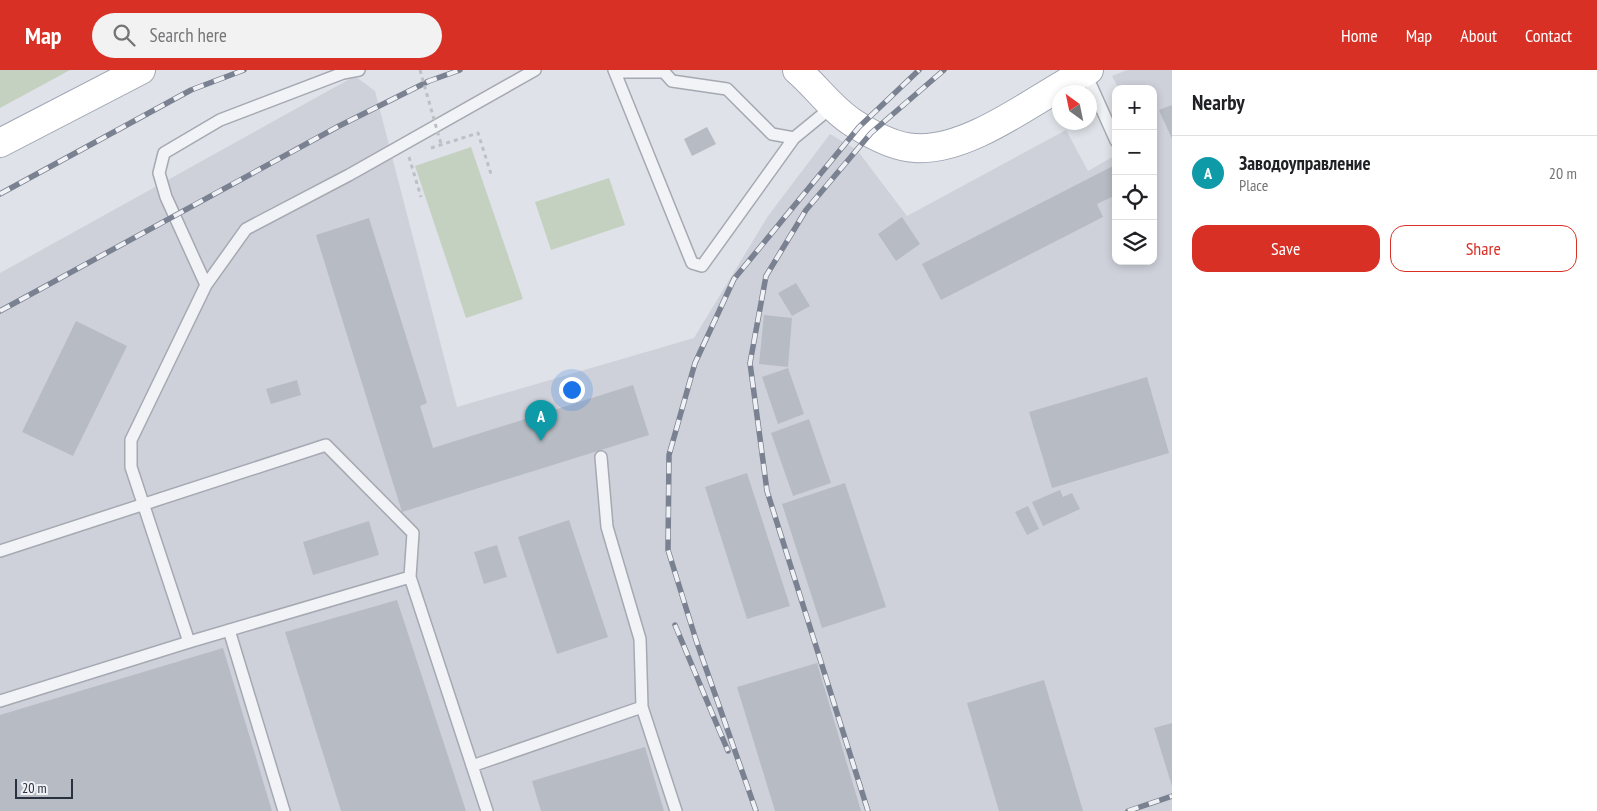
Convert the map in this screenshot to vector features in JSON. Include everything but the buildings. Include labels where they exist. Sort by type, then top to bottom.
[{"type":"main road","points":[[0,143],[142,70]]},
{"type":"main road","points":[[797,70],[832,106],[854,124],[882,139],[914,148],[945,147],[980,132],[1087,71]]},
{"type":"lane","points":[[206,285],[166,197],[160,173],[164,153],[220,120],[343,73],[359,70]]},
{"type":"lane","points":[[189,642],[131,467],[132,440],[206,285],[246,229],[349,175],[535,70]]},
{"type":"lane","points":[[794,138],[772,134],[727,89],[672,81],[664,72],[615,71],[692,263],[702,266],[794,138],[832,106]]},
{"type":"lane","points":[[1087,71],[1112,131]]},
{"type":"lane","points":[[0,551],[326,445],[413,533],[410,576],[487,811]]},
{"type":"lane","points":[[601,457],[607,527],[640,639],[642,707],[676,811]]},
{"type":"lane","points":[[0,702],[228,630],[410,576]]},
{"type":"lane","points":[[228,630],[284,811]]},
{"type":"lane","points":[[472,766],[642,707]]},
{"type":"path","points":[[420,70],[441,144]]},
{"type":"path","points":[[424,149],[478,133],[490,174]]},
{"type":"path","points":[[416,152],[408,154],[421,197]]},
{"type":"shaded area","points":[[1127,70],[1172,70],[1172,811],[0,811],[0,273],[355,76],[375,91],[457,407],[694,338],[768,216],[830,134],[857,150],[907,216],[1066,130],[1088,171],[1112,157],[1112,265],[1157,265],[1157,85],[1117,85],[1112,76]]},
{"type":"green space","points":[[0,70],[70,70],[0,108]]},
{"type":"green space","points":[[471,147],[523,299],[466,318],[415,166]]},
{"type":"green space","points":[[609,178],[625,225],[551,250],[535,202]]},
{"type":"railway","points":[[0,194],[191,90],[244,70]]},
{"type":"railway","points":[[0,311],[339,126],[429,81],[460,70]]},
{"type":"railway","points":[[756,811],[696,640],[668,550],[669,455],[695,363],[734,279],[859,127],[919,70]]},
{"type":"railway","points":[[868,811],[767,491],[750,363],[766,276],[806,210],[871,133],[944,70]]},
{"type":"railway","points":[[675,625],[728,751]]},
{"type":"railway","points":[[1128,811],[1172,796]]},
{"type":"place","name":"Заводоуправление","points":[[541,441]]}]
